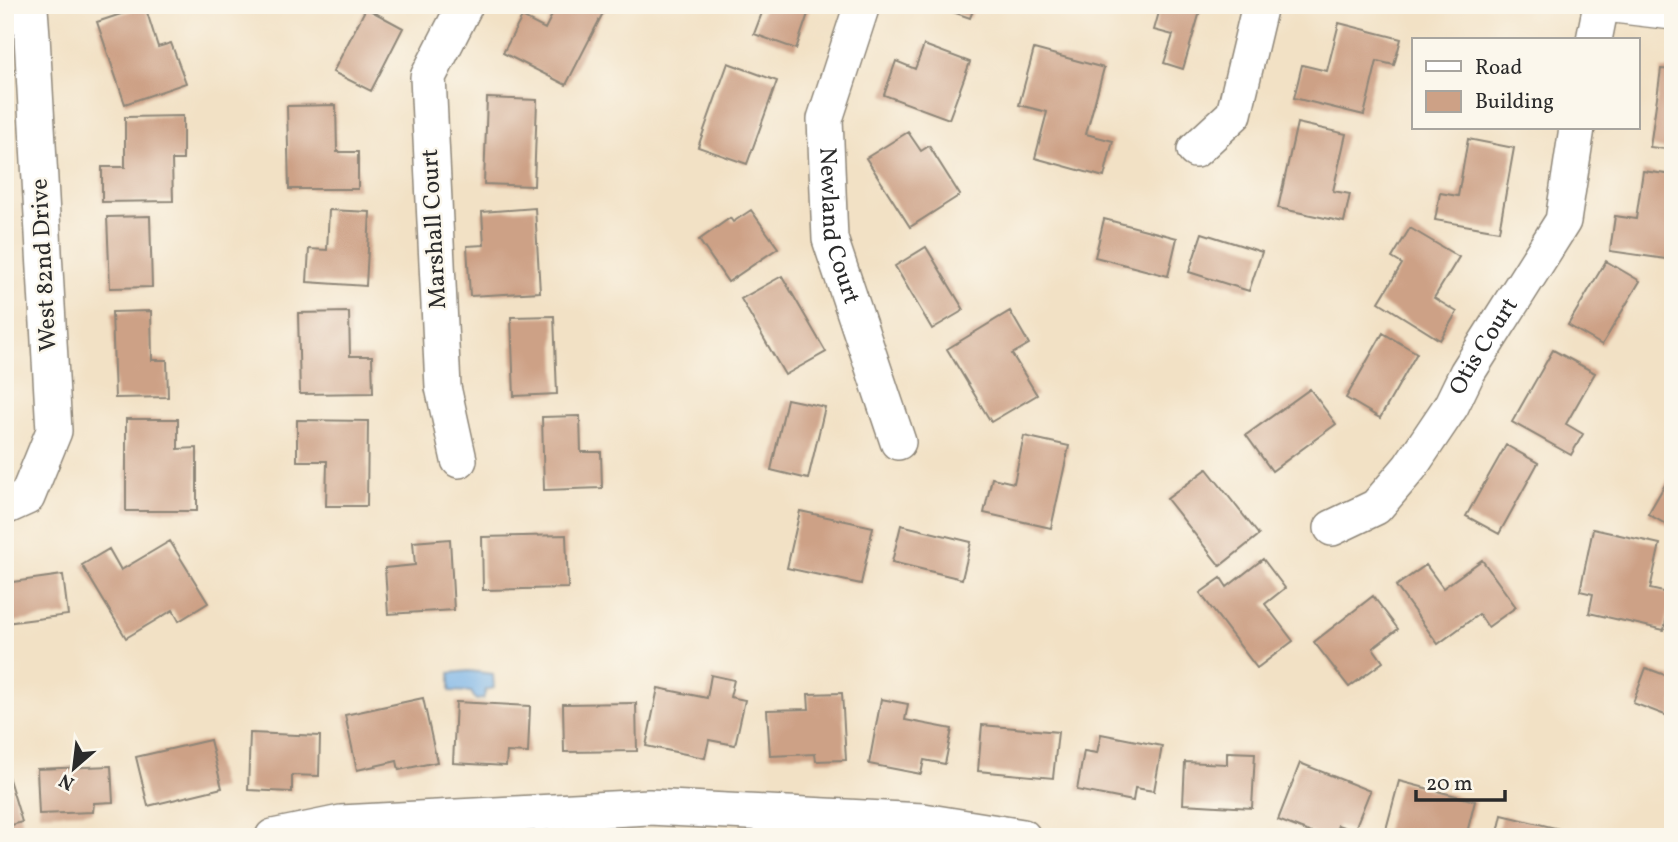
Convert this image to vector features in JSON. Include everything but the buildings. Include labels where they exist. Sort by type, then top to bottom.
[{"type":"street","name":"West 82nd Drive","points":[[5,507],[27,497],[54,431],[32,36],[30,9],[27,5]]},
{"type":"street","name":"Marshall Court","points":[[459,460],[443,387],[428,77],[466,5]]},
{"type":"street","name":"Newland Court","points":[[862,5],[825,119],[830,239],[898,442]]},
{"type":"street","points":[[1195,150],[1234,114],[1260,5]]},
{"type":"street","points":[[1594,38],[1601,5]]},
{"type":"street","points":[[1614,5],[1673,12]]},
{"type":"street","name":"Otis Court","points":[[1332,528],[1376,507],[1410,467],[1451,406],[1467,373],[1563,221],[1577,130]]},
{"type":"street","points":[[272,837],[341,823],[649,807],[923,821],[1023,837]]},
{"type":"water","points":[[469,671],[493,674],[494,688],[486,690],[483,699],[476,700],[471,692],[450,691],[450,673]]}]
